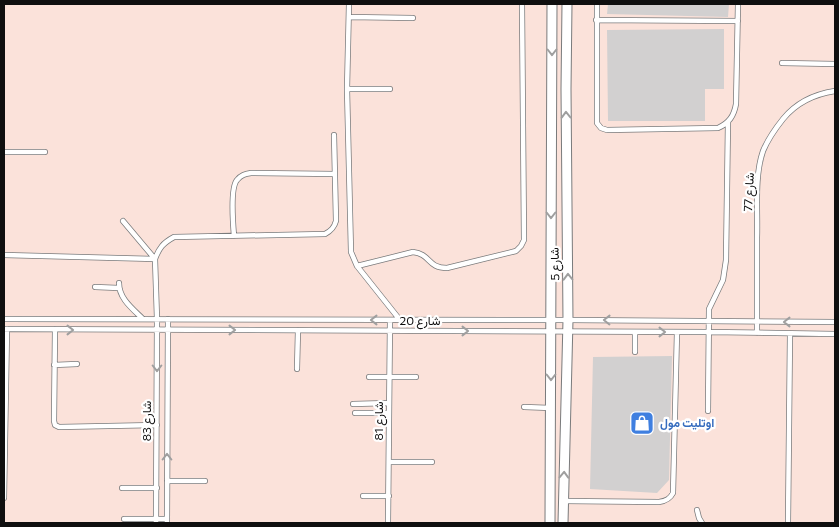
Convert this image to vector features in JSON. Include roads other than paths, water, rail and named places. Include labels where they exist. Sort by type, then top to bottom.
[{"type":"street","name":"شارع 5","points":[[550,523],[552,4]]},
{"type":"street","name":"شارع 5","points":[[563,523],[568,331],[567,4]]},
{"type":"lane","points":[[349,4],[347,89],[351,252],[357,266],[400,320]]},
{"type":"lane","points":[[357,266],[413,252],[425,256],[433,266],[447,268],[516,250],[521,246],[524,240],[522,4]]},
{"type":"lane","points":[[597,4],[597,123],[601,128],[607,130],[718,128],[728,122],[732,117],[736,104],[738,4]]},
{"type":"lane","points":[[349,17],[413,18]]},
{"type":"lane","points":[[596,20],[738,21]]},
{"type":"lane","points":[[782,63],[835,64]]},
{"type":"lane","points":[[347,89],[390,89]]},
{"type":"lane","name":"شارع 77","points":[[757,333],[758,197],[763,153],[768,140],[777,127],[797,105],[811,98],[835,91]]},
{"type":"lane","points":[[708,411],[709,309],[719,290],[725,265],[728,122]]},
{"type":"lane","points":[[155,259],[158,249],[174,237],[325,234],[330,232],[336,221],[334,135]]},
{"type":"lane","points":[[4,152],[46,152]]},
{"type":"lane","points":[[234,236],[233,190],[236,181],[242,175],[251,173],[335,174]]},
{"type":"lane","points":[[123,221],[155,259]]},
{"type":"lane","points":[[4,255],[155,259]]},
{"type":"lane","name":"شارع 83","points":[[155,259],[157,319],[156,521]]},
{"type":"lane","points":[[95,287],[119,286],[122,298],[142,319]]},
{"type":"lane","name":"شارع 20","points":[[4,319],[835,322]]},
{"type":"lane","points":[[89,319],[90,330]]},
{"type":"lane","name":"شارع 83","points":[[167,521],[168,319]]},
{"type":"lane","name":"شارع 81","points":[[388,523],[390,320]]},
{"type":"lane","points":[[4,498],[6,329]]},
{"type":"lane","name":"شارع 20","points":[[6,329],[835,334]]},
{"type":"lane","points":[[55,330],[55,425],[59,427],[157,425]]},
{"type":"lane","points":[[297,369],[298,330]]},
{"type":"lane","points":[[635,332],[635,352]]},
{"type":"lane","points":[[563,501],[659,502],[666,501],[671,496],[673,493],[677,332]]},
{"type":"lane","points":[[788,523],[790,334]]},
{"type":"lane","points":[[54,365],[77,364]]},
{"type":"lane","points":[[369,377],[416,377]]},
{"type":"lane","points":[[353,404],[389,403]]},
{"type":"lane","points":[[524,407],[551,408]]},
{"type":"lane","points":[[355,413],[389,413]]},
{"type":"lane","points":[[389,462],[432,462]]},
{"type":"lane","points":[[167,481],[205,481]]},
{"type":"lane","points":[[122,488],[157,488]]},
{"type":"lane","points":[[363,496],[389,496]]},
{"type":"lane","points":[[697,510],[702,523]]},
{"type":"lane","points":[[124,519],[167,521]]},
{"type":"place","name":"اوتليت مول","points":[[642,423]]}]
